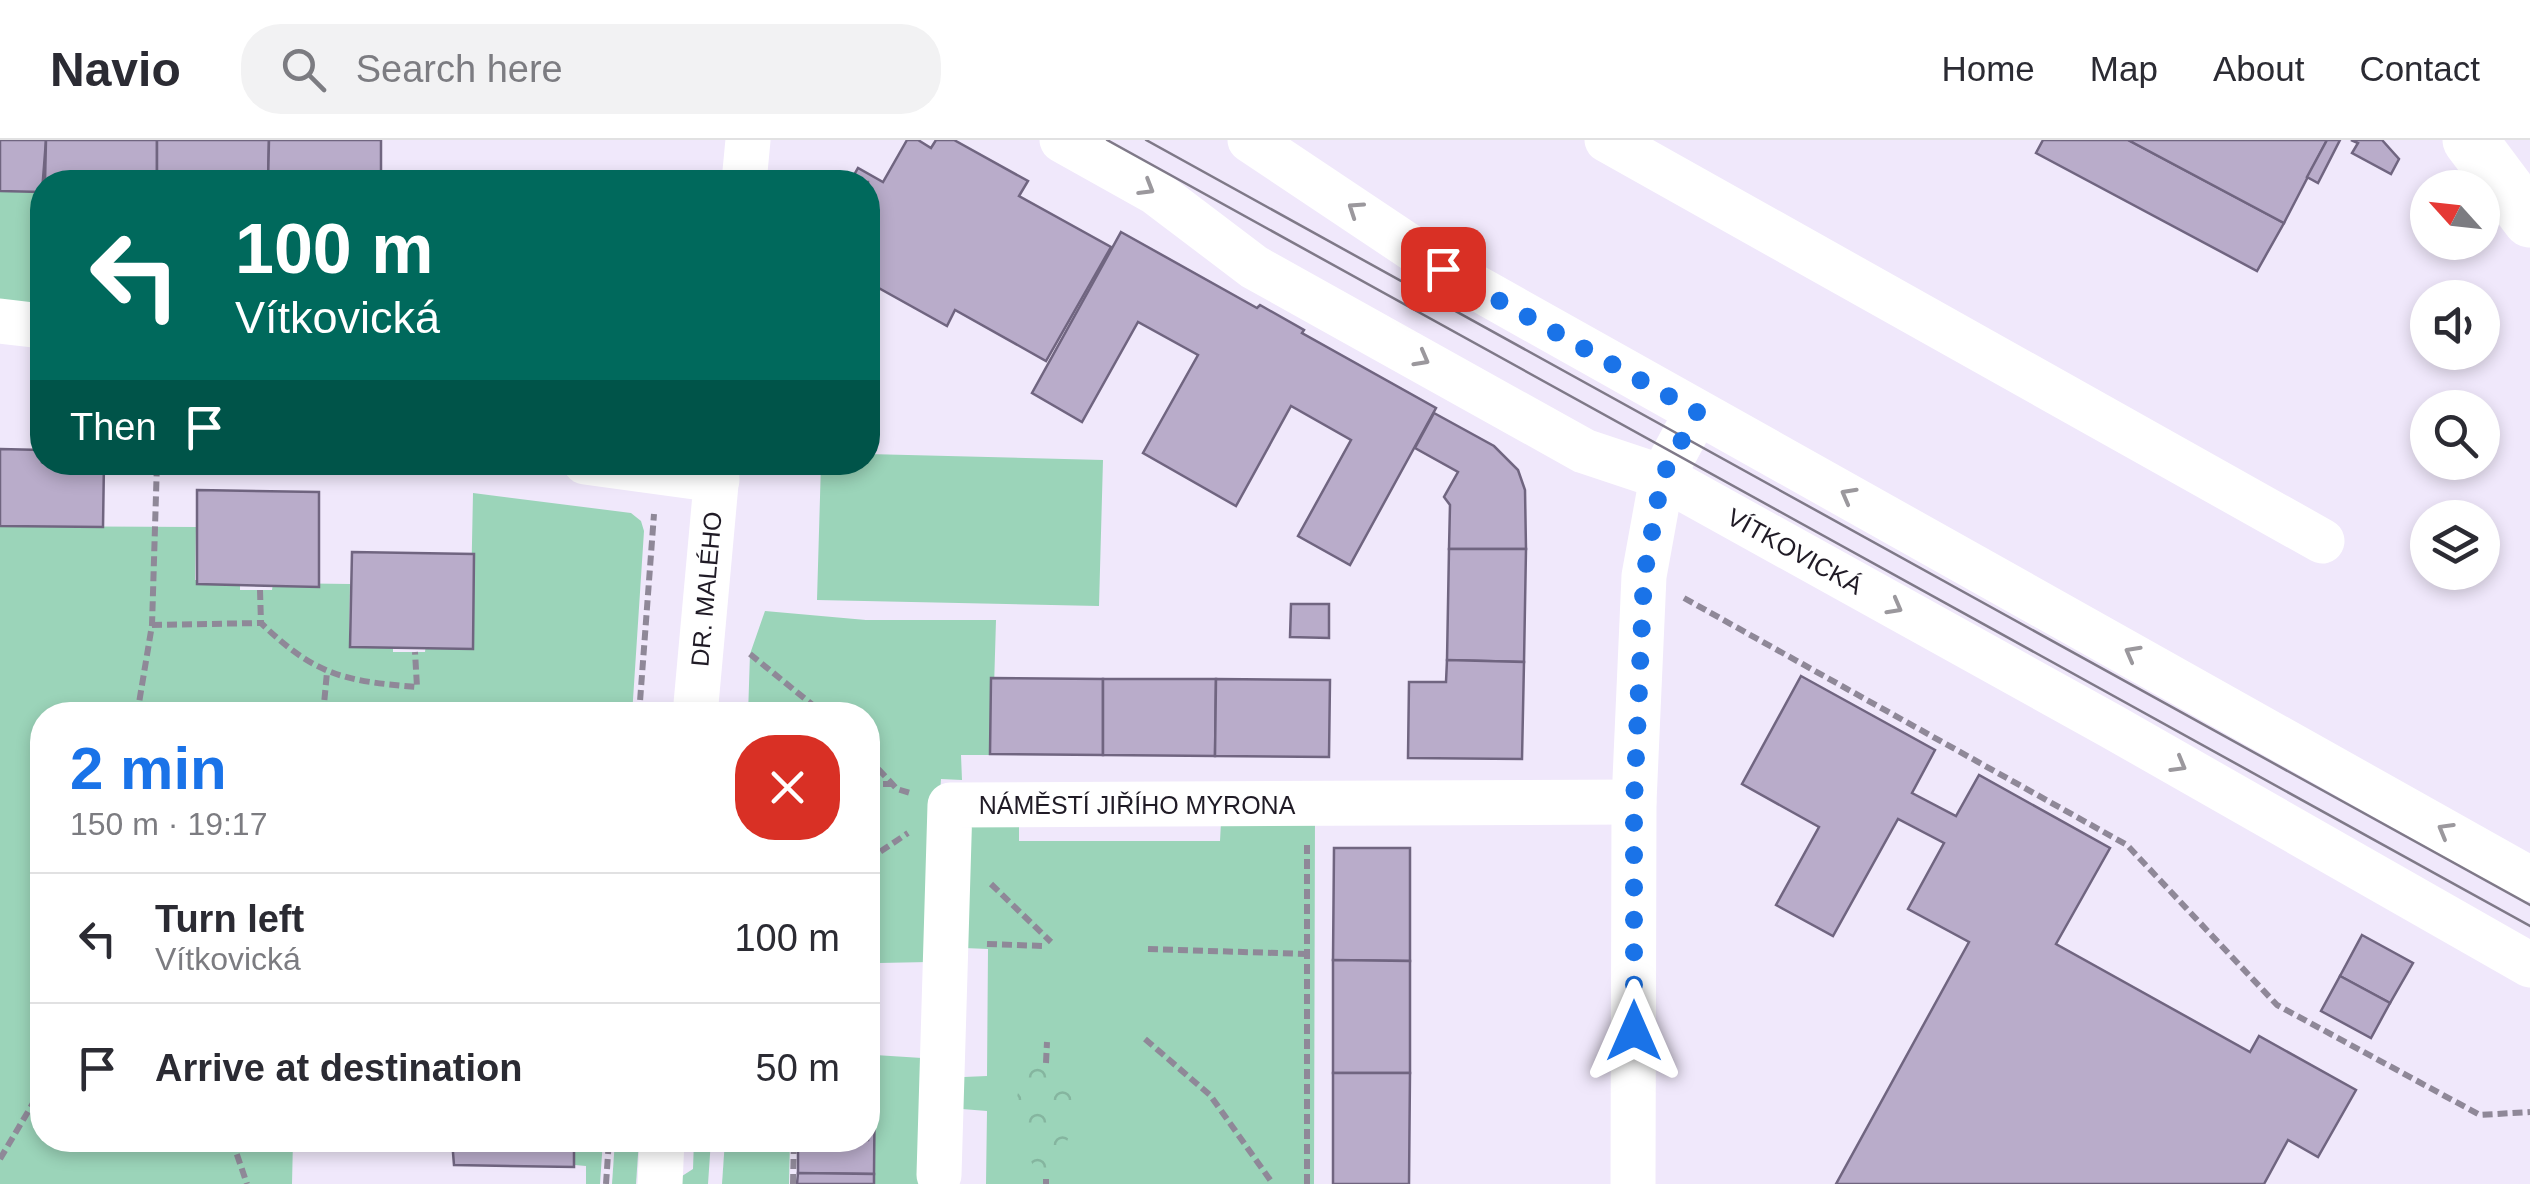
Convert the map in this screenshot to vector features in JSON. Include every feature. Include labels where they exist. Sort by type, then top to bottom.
[{"type":"highway","points":[[2470,140],[2530,220]]},
{"type":"street","points":[[745,170],[748,140]]},
{"type":"street","name":"VÍTKOVICKÁ","points":[[1062,140],[1156,192],[1254,267],[1584,451],[1662,477],[2094,716],[2530,965]]},
{"type":"street","points":[[1250,140],[1443,269],[2530,879]]},
{"type":"street","points":[[1607,140],[2322,542]]},
{"type":"street","points":[[0,321],[30,325]]},
{"type":"street","points":[[1633,1184],[1634,802],[1644,576],[1662,477],[1697,412]]},
{"type":"street","name":"DR. MALÉHO","points":[[696,702],[718,475]]},
{"type":"street","name":"NÁMĚSTÍ JIŘÍHO MYRONA","points":[[949,824],[1308,804],[1634,802]]},
{"type":"street","points":[[939,1175],[949,824]]},
{"type":"street","points":[[660,1184],[661,1152]]},
{"type":"path","points":[[139,702],[152,625],[158,475]]},
{"type":"path","points":[[639,702],[654,514]]},
{"type":"path","points":[[1644,576],[2127,845],[2277,1005],[2480,1115],[2530,1112]]},
{"type":"path","points":[[260,590],[261,623],[284,646],[327,672],[363,683],[417,688],[415,652]]},
{"type":"path","points":[[152,625],[261,623]]},
{"type":"path","points":[[750,654],[809,702]]},
{"type":"path","points":[[324,702],[327,672]]},
{"type":"path","points":[[880,770],[897,789],[949,824],[1048,944],[946,942]]},
{"type":"path","points":[[880,784],[894,784]]},
{"type":"path","points":[[1307,1184],[1308,804]]},
{"type":"path","points":[[1148,949],[1307,954]]},
{"type":"path","points":[[1144,1039],[1210,1095],[1273,1184]]},
{"type":"path","points":[[1046,1063],[1047,1042]]},
{"type":"path","points":[[0,1159],[30,1108]]},
{"type":"path","points":[[236,1152],[247,1184]]},
{"type":"path","points":[[606,1184],[608,1152]]},
{"type":"path","points":[[794,1152],[794,1184]]},
{"type":"green space","points":[[0,188],[30,189],[30,305],[0,303]]},
{"type":"green space","points":[[880,454],[1103,460],[1099,606],[817,600],[821,475],[880,475]]},
{"type":"green space","points":[[473,493],[631,513],[641,521],[644,531],[633,702],[30,702],[30,1152],[293,1152],[292,1184],[0,1184],[0,526],[196,527],[195,580],[240,581],[240,590],[272,590],[273,583],[350,584],[349,642],[393,643],[393,652],[425,652],[426,643],[470,643]]},
{"type":"green space","points":[[765,611],[866,620],[996,620],[992,755],[961,755],[962,780],[941,779],[929,962],[880,963],[880,702],[748,702],[750,654]]},
{"type":"green space","points":[[1315,813],[1314,1184],[986,1184],[987,1111],[962,1109],[964,1077],[987,1076],[988,949],[964,948],[971,823],[1019,823],[1019,841],[1220,841],[1221,822]]},
{"type":"green space","points":[[880,1055],[922,1058],[924,1184],[874,1184],[874,1152],[880,1152]]},
{"type":"green space","points":[[1041,1063],[1065,1073],[1078,1104],[1052,1180],[1038,1179],[1017,1117],[1020,1088],[1027,1075]]},
{"type":"green space","points":[[575,1152],[602,1152],[600,1184],[586,1184],[586,1166],[575,1165]]},
{"type":"green space","points":[[614,1152],[638,1152],[636,1184],[612,1184]]},
{"type":"green space","points":[[694,1152],[710,1152],[708,1184],[679,1184],[679,1178],[693,1169]]},
{"type":"green space","points":[[724,1152],[790,1152],[789,1184],[722,1184]]},
{"type":"building","points":[[0,140],[46,140],[44,170],[30,170],[30,192],[0,191]]},
{"type":"building","points":[[46,140],[157,140],[157,170],[45,170]]},
{"type":"building","points":[[157,140],[269,140],[268,170],[157,170]]},
{"type":"building","points":[[269,140],[381,140],[381,170],[268,170]]},
{"type":"building","points":[[907,140],[918,140],[931,148],[936,140],[954,140],[1028,181],[1019,196],[1111,247],[1046,361],[955,310],[947,326],[880,289],[880,180],[883,182]]},
{"type":"building","points":[[2043,140],[2128,140],[2284,223],[2257,271],[2036,153]]},
{"type":"building","points":[[2128,140],[2327,140],[2284,223]]},
{"type":"building","points":[[2327,140],[2340,140],[2318,183],[2307,177]]},
{"type":"building","points":[[2351,140],[2382,140],[2399,159],[2391,174],[2352,153],[2358,143]]},
{"type":"building","points":[[1121,232],[1257,308],[1260,305],[1436,408],[1350,565],[1298,536],[1351,440],[1291,406],[1236,506],[1143,453],[1198,355],[1138,322],[1082,422],[1032,393]]},
{"type":"building","points":[[1434,413],[1494,446],[1518,470],[1525,490],[1526,549],[1449,549],[1450,505],[1444,497],[1458,472],[1415,448]]},
{"type":"building","points":[[0,449],[30,450],[30,475],[104,475],[103,527],[0,526]]},
{"type":"building","points":[[197,490],[319,492],[319,587],[197,584]]},
{"type":"building","points":[[1449,549],[1526,549],[1524,662],[1447,660]]},
{"type":"building","points":[[352,552],[474,554],[473,649],[350,647]]},
{"type":"building","points":[[1291,604],[1329,604],[1329,638],[1290,637]]},
{"type":"building","points":[[1447,660],[1524,662],[1522,759],[1408,758],[1409,682],[1446,682]]},
{"type":"building","points":[[1801,676],[1935,750],[1912,793],[1956,816],[1979,775],[2110,848],[2056,944],[2250,1052],[2259,1036],[2356,1090],[2318,1157],[2288,1140],[2264,1184],[1836,1184],[1969,942],[1908,909],[1944,843],[1898,819],[1833,936],[1776,905],[1819,827],[1742,784]]},
{"type":"building","points":[[991,678],[1103,679],[1103,755],[990,754]]},
{"type":"building","points":[[1103,679],[1216,679],[1215,756],[1103,755]]},
{"type":"building","points":[[1216,679],[1330,680],[1329,757],[1215,756]]},
{"type":"building","points":[[1334,848],[1410,848],[1410,961],[1333,960]]},
{"type":"building","points":[[2362,935],[2413,963],[2390,1003],[2340,976]]},
{"type":"building","points":[[1333,960],[1410,961],[1410,1073],[1333,1073]]},
{"type":"building","points":[[2340,976],[2390,1003],[2371,1038],[2321,1011]]},
{"type":"building","points":[[1333,1073],[1410,1073],[1409,1184],[1333,1184]]},
{"type":"building","points":[[453,1152],[574,1152],[574,1167],[454,1165]]},
{"type":"building","points":[[798,1152],[874,1152],[874,1174],[798,1173]]},
{"type":"building","points":[[798,1173],[874,1174],[874,1184],[797,1184]]},
{"type":"tram line","points":[[1107,140],[2530,926]]},
{"type":"tram line","points":[[1146,140],[2530,905]]},
{"type":"route","points":[[1443,269],[1697,412],[1662,477],[1644,576],[1634,802],[1634,1031]]}]
